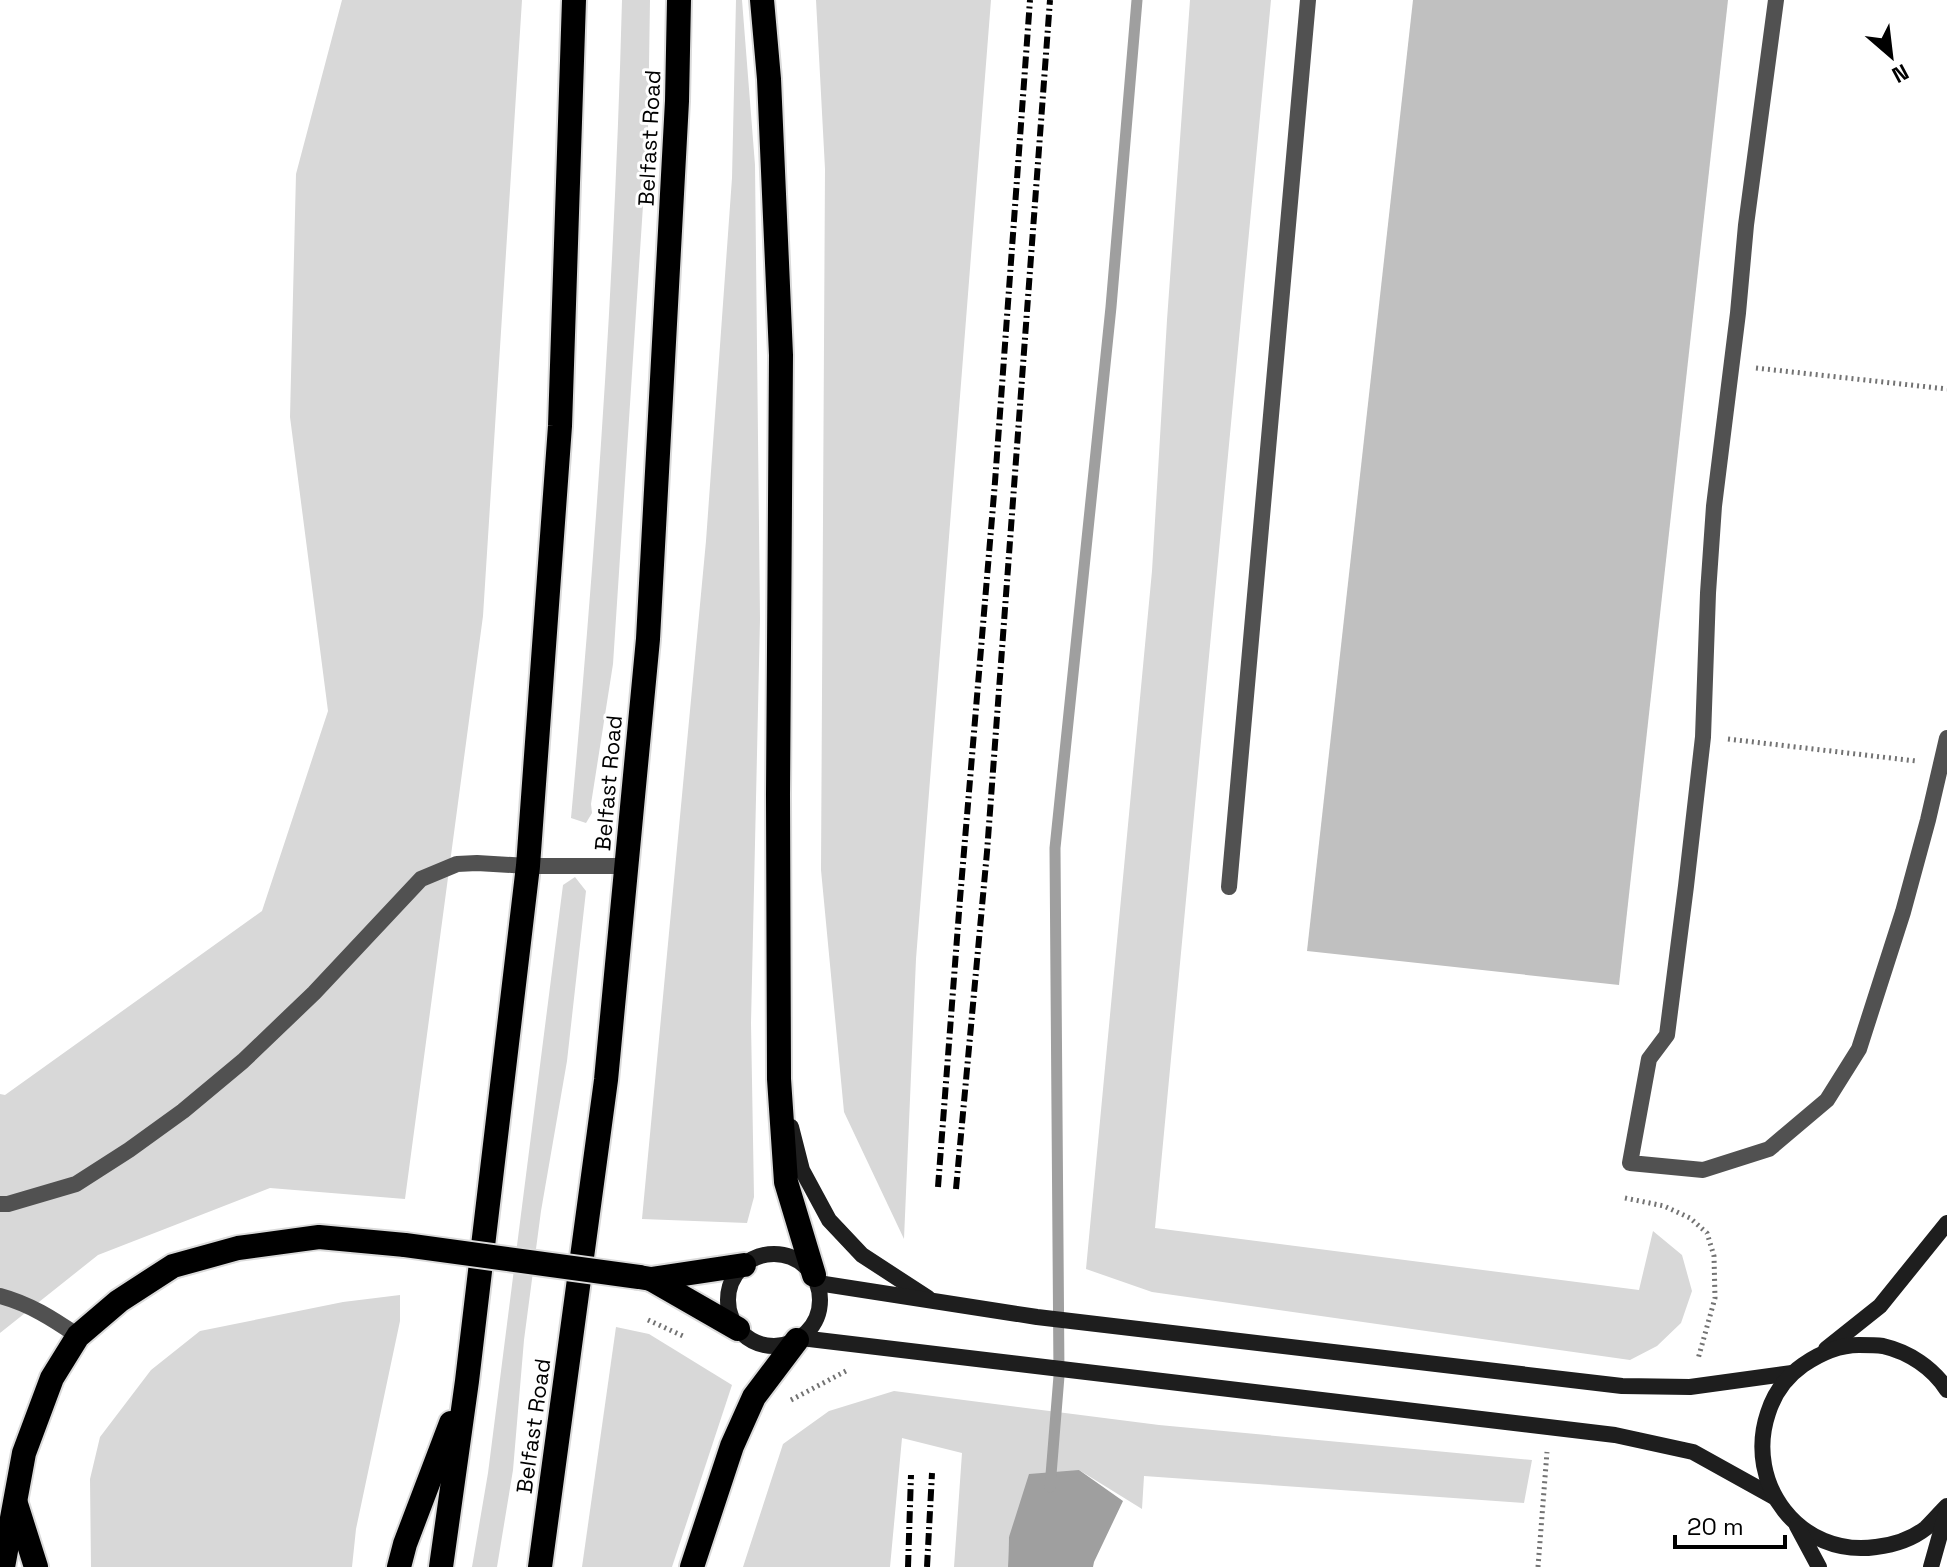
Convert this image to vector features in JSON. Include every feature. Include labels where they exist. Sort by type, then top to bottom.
[{"type":"highway","points":[[441,1567],[467,1381],[528,866],[560,426],[574,0]]},
{"type":"highway","name":"Belfast Road","points":[[540,1567],[606,1080],[649,623],[677,101],[679,0]]},
{"type":"highway","points":[[762,0],[769,79],[781,355],[779,1079],[786,1182],[816,1279]]},
{"type":"highway","points":[[3,1567],[24,1453],[52,1378],[78,1336],[119,1301],[173,1266],[238,1248],[319,1237],[405,1245],[645,1278],[744,1265]]},
{"type":"highway","points":[[645,1278],[738,1329]]},
{"type":"highway","points":[[692,1567],[732,1446],[754,1397],[799,1339]]},
{"type":"highway","points":[[399,1567],[467,1381]]},
{"type":"highway","points":[[15,1498],[36,1567]]},
{"type":"street","points":[[779,1079],[802,1170],[829,1220],[862,1255],[934,1302]]},
{"type":"street","points":[[1819,1567],[1796,1524],[1774,1497],[1762,1465],[1762,1430],[1773,1399],[1792,1373],[1880,1306],[1947,1223]]},
{"type":"street","points":[[773,1253],[803,1263],[816,1279],[821,1295],[821,1307],[810,1330],[787,1345],[766,1346],[738,1329],[731,1317],[729,1289],[734,1276],[744,1265],[757,1256],[773,1253]]},
{"type":"street","points":[[816,1279],[934,1302],[1037,1317],[1622,1386],[1690,1387],[1792,1373]]},
{"type":"street","points":[[799,1339],[1615,1435],[1693,1452],[1774,1497]]},
{"type":"street","points":[[1819,1355],[1850,1345],[1882,1346],[1913,1357],[1940,1378],[1947,1390]]},
{"type":"street","points":[[1796,1524],[1826,1543],[1860,1550],[1893,1545],[1924,1529],[1947,1507]]},
{"type":"street","points":[[1931,1567],[1947,1507]]},
{"type":"lane","points":[[1229,887],[1308,0]]},
{"type":"lane","points":[[1776,0],[1746,225],[1713,520],[1703,737],[1667,1035],[1649,1059],[1630,1163],[1703,1170],[1769,1149],[1827,1100],[1859,1049],[1907,898],[1947,738]]},
{"type":"lane","points":[[0,1204],[76,1184],[183,1111],[243,1061],[314,993],[421,879],[457,864],[626,866]]},
{"type":"lane","points":[[0,1296],[17,1300],[46,1314],[78,1336]]},
{"type":"path","points":[[1731,366],[1947,389]]},
{"type":"path","points":[[1703,737],[1916,761]]},
{"type":"path","points":[[1625,1198],[1664,1206],[1690,1218],[1707,1233],[1714,1256],[1715,1298],[1690,1387]]},
{"type":"path","points":[[1538,1567],[1549,1428]]},
{"type":"shaded area","points":[[342,0],[522,0],[483,616],[405,1199],[270,1188],[98,1255],[0,1333],[0,1094],[5,1095],[262,911],[328,711],[290,417],[296,174]]},
{"type":"shaded area","points":[[622,0],[650,0],[648,129],[613,664],[592,813],[586,823],[571,818],[603,409],[615,205]]},
{"type":"shaded area","points":[[736,0],[742,0],[755,165],[760,619],[751,1023],[754,1197],[747,1223],[642,1219],[706,541],[732,178]]},
{"type":"shaded area","points":[[816,0],[991,0],[916,959],[904,1239],[844,1112],[821,870],[825,169]]},
{"type":"shaded area","points":[[1190,0],[1271,0],[1155,1228],[1639,1290],[1653,1231],[1682,1255],[1692,1291],[1681,1323],[1657,1346],[1630,1360],[1152,1292],[1086,1269],[1152,571]]},
{"type":"shaded area","points":[[575,877],[586,891],[567,1061],[541,1211],[524,1340],[513,1470],[497,1567],[472,1567],[488,1473],[563,885]]},
{"type":"shaded area","points":[[400,1295],[400,1321],[356,1529],[352,1567],[91,1567],[90,1479],[100,1437],[151,1370],[200,1331],[343,1302]]},
{"type":"shaded area","points":[[616,1327],[649,1334],[732,1385],[672,1567],[582,1567]]},
{"type":"shaded area","points":[[894,1391],[1159,1425],[1532,1460],[1524,1503],[1144,1476],[1142,1509],[1079,1470],[1009,1537],[1008,1567],[954,1567],[962,1453],[902,1438],[890,1567],[743,1567],[783,1444],[829,1411]]},
{"type":"shaded area","points":[[1079,1470],[1123,1501],[1093,1567],[1008,1567],[1009,1537],[1029,1474]]},
{"type":"building","points":[[1413,0],[1728,0],[1619,985],[1307,951]]},
{"type":"waterway","points":[[1050,1487],[1059,1376],[1055,848],[1111,307],[1137,0]]},
{"type":"railway","points":[[938,1187],[1030,0]]},
{"type":"railway","points":[[956,1189],[987,852],[1050,0]]},
{"type":"railway","points":[[927,1567],[932,1473]]},
{"type":"railway","points":[[908,1567],[911,1475]]}]
